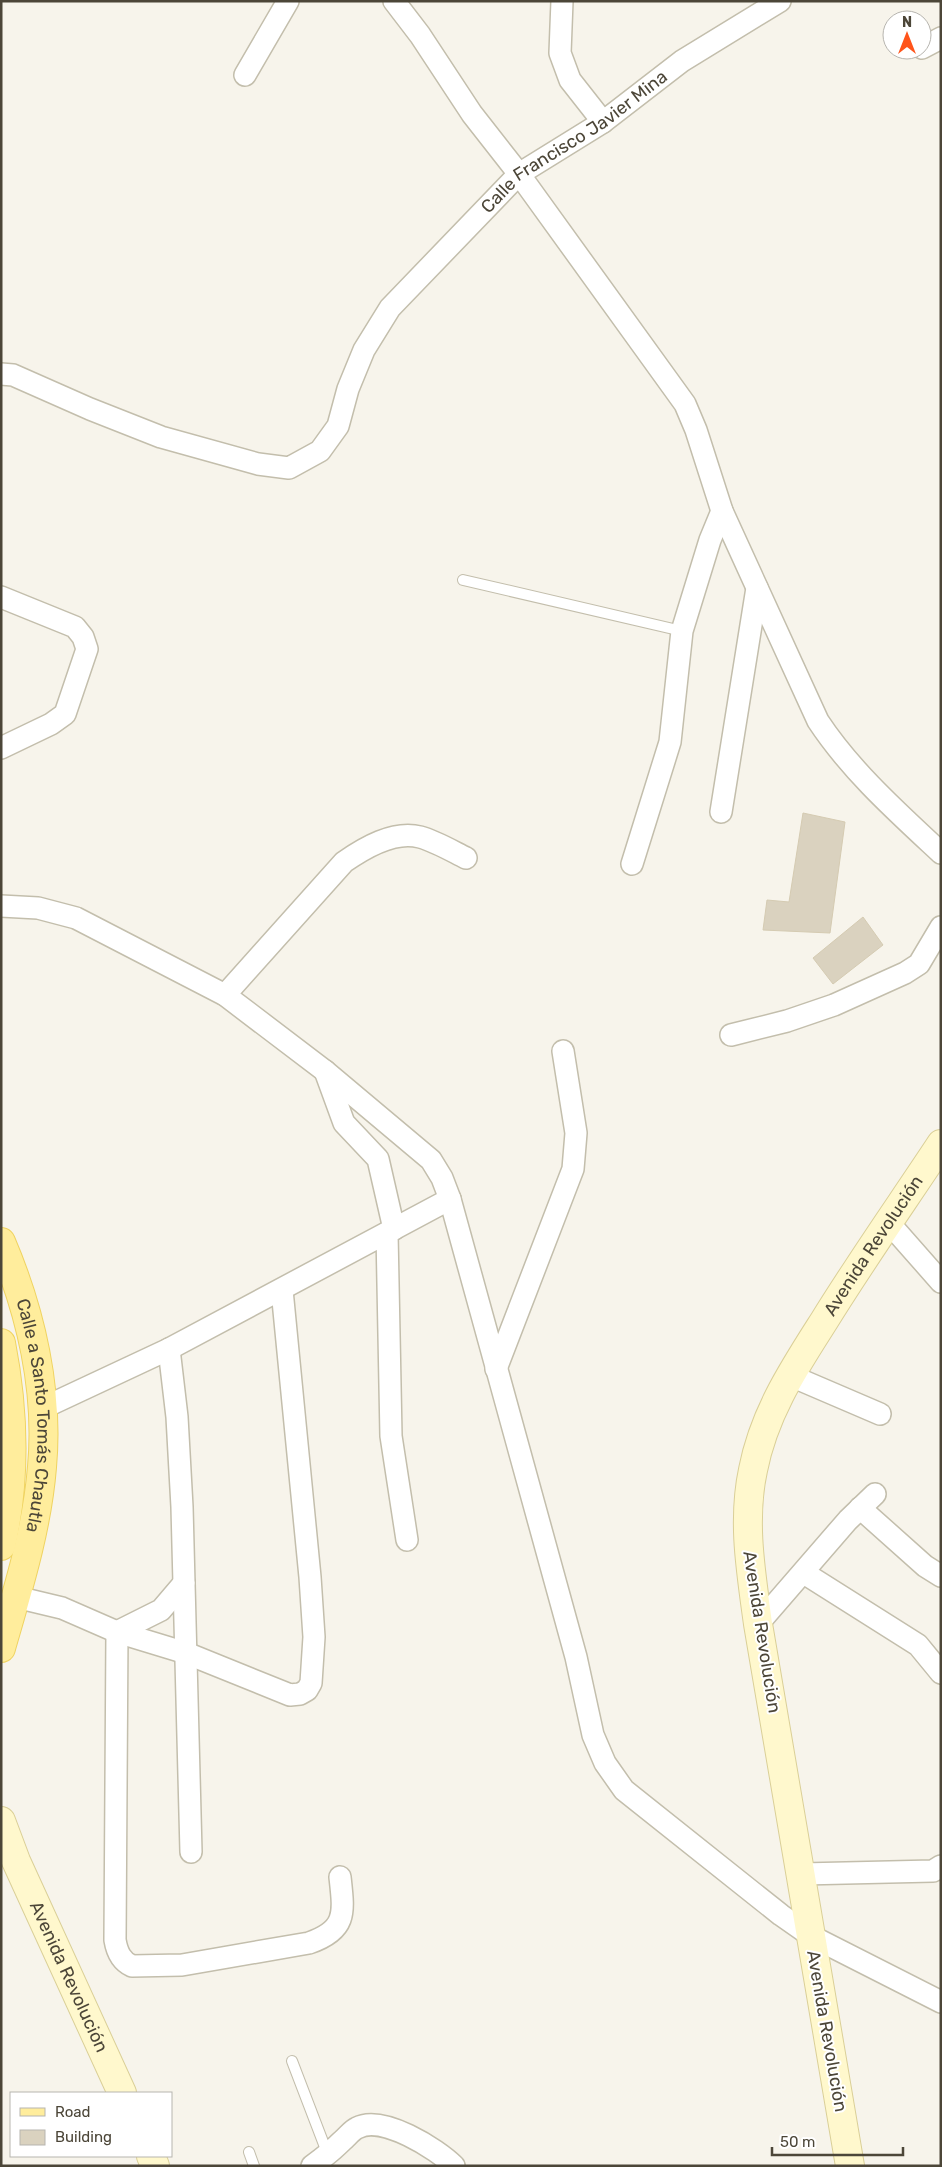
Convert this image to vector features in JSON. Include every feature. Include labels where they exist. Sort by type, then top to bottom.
[{"type":"main road","name":"Calle a Santo Tomás Chautla","points":[[1,1242],[26,1318],[39,1373],[43,1408],[43,1452],[29,1546],[1,1648]]},
{"type":"main road","name":"Calle a Santo Tomás Chautla","points":[[1,1343],[9,1382],[12,1441],[9,1497],[1,1546]]},
{"type":"street","points":[[245,75],[288,1]]},
{"type":"street","points":[[394,1],[420,35],[472,114],[519,174],[685,404],[696,430],[722,511],[818,721],[836,748],[858,773],[941,853]]},
{"type":"street","points":[[562,1],[560,52],[570,80],[602,122]]},
{"type":"street","name":"Calle Francisco Javier Mina","points":[[1,374],[13,374],[90,409],[160,437],[258,464],[289,468],[320,451],[338,426],[348,389],[364,350],[390,308],[519,174],[602,122],[682,61],[780,1]]},
{"type":"street","points":[[632,864],[670,742],[682,631],[710,540],[722,511]]},
{"type":"street","points":[[721,812],[757,588]]},
{"type":"street","points":[[1,597],[75,627],[83,637],[87,649],[65,714],[51,724],[1,748]]},
{"type":"street","points":[[224,995],[344,862],[363,848],[399,836],[420,837],[466,858]]},
{"type":"street","points":[[1,906],[38,908],[76,918],[224,995],[325,1071],[431,1160],[442,1178],[450,1199],[576,1657],[594,1735],[605,1763],[624,1790],[781,1915],[811,1936],[941,2002]]},
{"type":"street","points":[[731,1035],[787,1021],[834,1004],[905,973],[919,964],[941,927]]},
{"type":"street","points":[[496,1369],[573,1169],[576,1133],[563,1051]]},
{"type":"street","points":[[325,1071],[344,1123],[378,1159],[390,1231],[390,1436],[406,1540]]},
{"type":"street","name":"Avenida Revolución","points":[[850,2166],[802,1874],[758,1624],[747,1533],[751,1479],[767,1420],[790,1376],[941,1144]]},
{"type":"street","points":[[43,1408],[168,1349],[450,1199]]},
{"type":"street","points":[[889,1223],[941,1282]]},
{"type":"street","points":[[16,1598],[62,1608],[117,1632],[186,1653],[290,1694],[300,1694],[307,1690],[311,1683],[314,1638],[310,1577],[282,1290]]},
{"type":"street","points":[[168,1349],[177,1418],[184,1583],[191,1852]]},
{"type":"street","points":[[790,1376],[880,1414]]},
{"type":"street","points":[[758,1624],[867,1501],[925,1566],[941,1576]]},
{"type":"street","points":[[804,1573],[918,1645],[941,1673]]},
{"type":"street","points":[[117,1632],[161,1610],[184,1583]]},
{"type":"street","points":[[117,1632],[115,1940],[116,1949],[122,1959],[132,1966],[182,1966],[309,1943],[327,1937],[336,1928],[341,1915],[340,1877]]},
{"type":"street","name":"Avenida Revolución","points":[[1,1821],[9,1858],[122,2092]]},
{"type":"street","points":[[802,1874],[933,1871],[941,1866]]},
{"type":"street","points":[[320,2160],[357,2128],[371,2125],[392,2128],[438,2151],[454,2166]]},
{"type":"lane","points":[[463,580],[682,631]]},
{"type":"lane","points":[[292,2061],[320,2160]]},
{"type":"lane","points":[[248,2152],[254,2166]]},
{"type":"building","points":[[803,813],[845,822],[830,933],[763,930],[767,900],[789,902]]},
{"type":"building","points":[[863,917],[883,945],[833,984],[813,958]]}]
